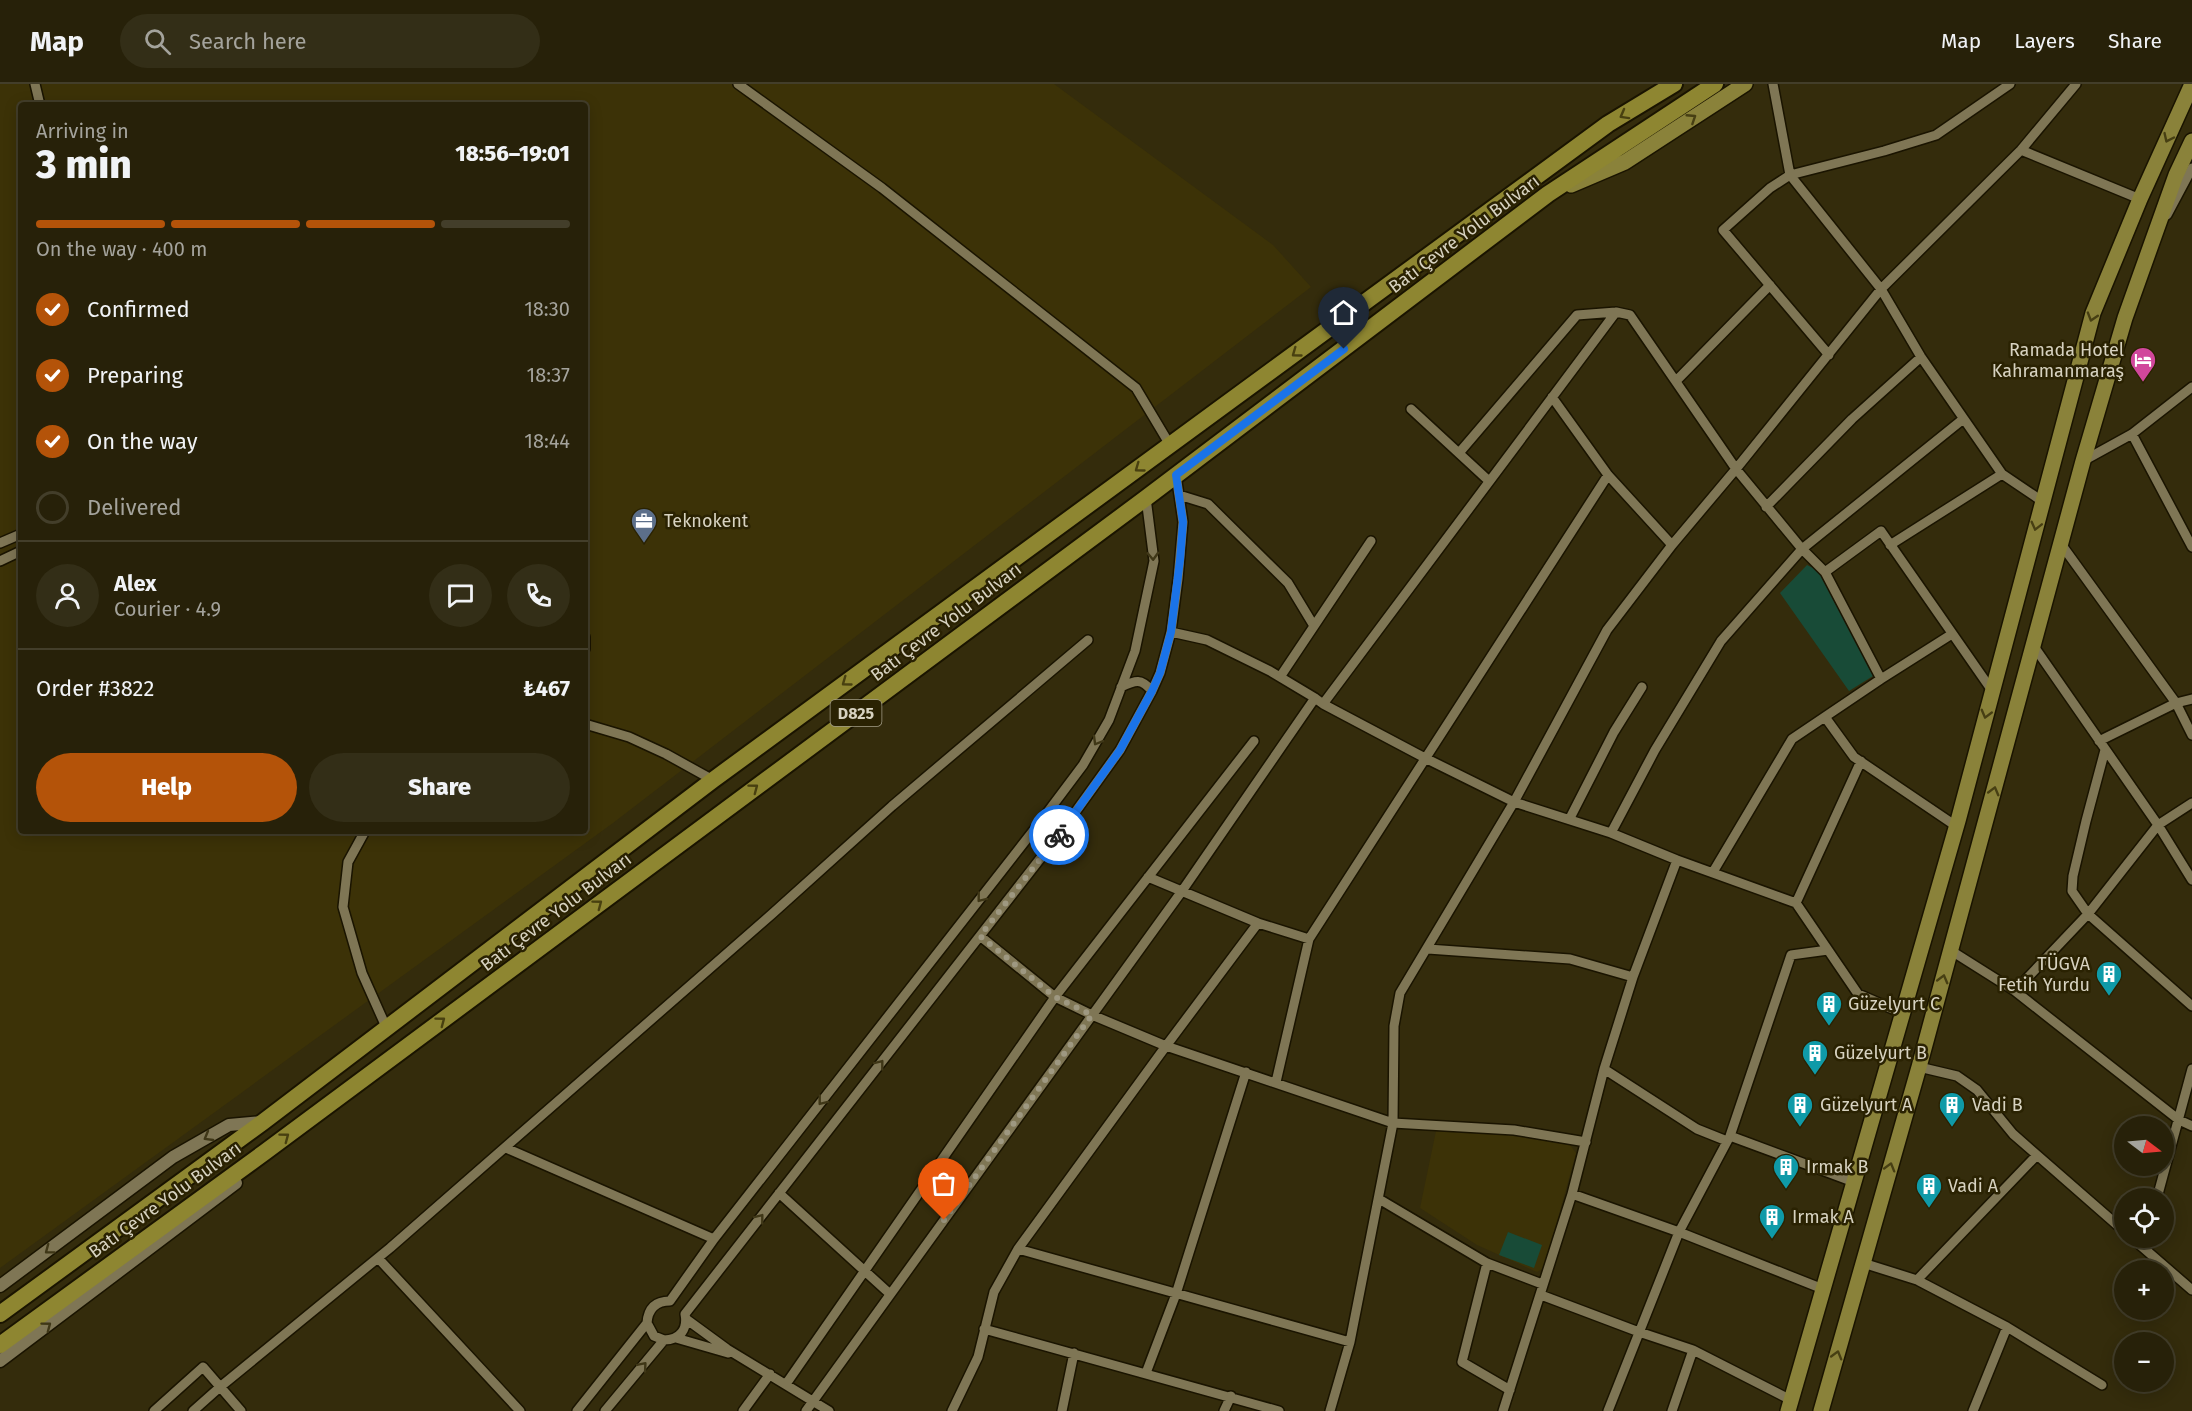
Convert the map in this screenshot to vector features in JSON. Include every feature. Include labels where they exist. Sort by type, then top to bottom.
[{"type":"highway","name":"Batı Çevre Yolu Bulvarı","points":[[0,1314],[387,1029],[712,780],[1608,124],[1674,84]]},
{"type":"highway","name":"Batı Çevre Yolu Bulvarı","points":[[0,1345],[265,1152],[1146,498],[1548,194],[1715,84]]},
{"type":"main road","points":[[1548,194],[1624,162],[1745,84]]},
{"type":"main road","points":[[1789,1406],[1956,826],[2093,314],[2140,199],[2192,84]]},
{"type":"main road","points":[[1821,1411],[1919,1067],[2083,461],[2125,318],[2176,175],[2192,141]]},
{"type":"street","points":[[35,84],[39,102]]},
{"type":"street","points":[[738,84],[882,188],[1136,388],[1170,446]]},
{"type":"street","points":[[1773,84],[1790,176],[1881,289],[1962,420],[2002,474],[2042,501]]},
{"type":"street","points":[[1829,355],[1723,230],[1770,188],[1790,176],[1936,135],[2010,84]]},
{"type":"street","points":[[1330,1411],[1350,1342],[1393,1123],[1394,1026],[1400,993],[1428,949],[1443,918],[1460,896],[1515,802],[1607,630],[1672,545],[1881,289],[2021,150],[2076,84]]},
{"type":"street","points":[[2021,150],[2140,199]]},
{"type":"street","points":[[2153,238],[2178,198],[2192,168]]},
{"type":"street","points":[[1676,381],[1770,285]]},
{"type":"street","points":[[1323,704],[1617,312]]},
{"type":"street","points":[[1459,453],[1577,315],[1617,312],[1630,315],[1736,469],[1802,549],[1825,572],[1881,679]]},
{"type":"street","points":[[1766,507],[1852,419],[1921,357]]},
{"type":"street","points":[[2083,461],[2132,434],[2192,387]]},
{"type":"street","points":[[1552,397],[1608,475],[1672,545]]},
{"type":"street","points":[[1411,409],[1489,481]]},
{"type":"street","points":[[1611,833],[1655,750],[1721,640],[1802,549],[1962,420]]},
{"type":"street","points":[[2132,434],[2192,547]]},
{"type":"street","points":[[1890,544],[2002,474]]},
{"type":"street","points":[[676,1338],[684,1330],[686,1317],[779,1192],[1061,832],[1120,750],[1152,691],[1171,632],[1183,522],[1176,475]]},
{"type":"street","points":[[1276,1082],[1309,939],[1608,475]]},
{"type":"street","points":[[1179,495],[1208,504],[1288,583],[1314,626]]},
{"type":"street","points":[[670,1301],[714,1239],[1076,774],[1109,720],[1135,651],[1154,561],[1146,498]]},
{"type":"street","points":[[1825,572],[1881,531],[1993,692]]},
{"type":"street","points":[[0,543],[18,535]]},
{"type":"street","points":[[1280,677],[1371,541]]},
{"type":"street","points":[[2061,544],[2176,703],[2192,735]]},
{"type":"street","points":[[0,561],[18,552]]},
{"type":"street","points":[[1171,632],[1207,640],[1280,677],[1323,704],[1425,758],[1515,802],[1570,818],[1796,903],[1858,994],[1902,1013]]},
{"type":"street","points":[[1713,872],[1792,739],[1952,634]]},
{"type":"street","points":[[193,1411],[378,1258],[506,1148],[892,806],[1088,640]]},
{"type":"street","points":[[2033,645],[2158,825],[2192,880]]},
{"type":"street","points":[[1121,687],[1133,681],[1139,681],[1146,683],[1152,691]]},
{"type":"street","points":[[1570,818],[1614,732],[1642,687]]},
{"type":"street","points":[[806,1411],[1182,891],[1315,698]]},
{"type":"street","points":[[2099,741],[2176,703],[2192,699]]},
{"type":"street","points":[[1824,717],[1854,757],[1956,826]]},
{"type":"street","points":[[588,725],[629,737],[666,754],[712,780]]},
{"type":"street","points":[[786,1384],[1055,997],[1254,741]]},
{"type":"street","points":[[2105,750],[2073,876],[2072,891],[2088,914],[2192,1006]]},
{"type":"street","points":[[1796,903],[1861,761]]},
{"type":"street","points":[[2015,991],[2088,914],[2158,825],[2192,803]]},
{"type":"street","points":[[363,834],[348,862],[344,907],[362,973],[387,1029]]},
{"type":"street","points":[[1503,1411],[1572,1194],[1604,1069],[1633,977],[1677,860]]},
{"type":"street","points":[[1148,877],[1258,923],[1309,939]]},
{"type":"street","points":[[952,1411],[978,1357],[994,1292],[1018,1249],[1258,923]]},
{"type":"street","points":[[980,936],[1055,997],[1166,1046],[1393,1123],[1514,1130],[1586,1143]]},
{"type":"street","points":[[1428,949],[1570,959],[1633,977]]},
{"type":"street","points":[[1608,1411],[1679,1232],[1728,1139],[1791,955],[1828,950]]},
{"type":"street","points":[[1950,950],[2015,991],[2179,1120],[2192,1126]]},
{"type":"street","points":[[1919,1067],[1957,1076],[1977,1090],[2013,1134],[2114,1222]]},
{"type":"street","points":[[1604,1069],[1697,1129],[1854,1182]]},
{"type":"street","points":[[2160,1188],[2192,1070]]},
{"type":"street","points":[[1146,1373],[1176,1293],[1246,1072]]},
{"type":"street","points":[[0,1286],[173,1157],[229,1125],[263,1122]]},
{"type":"street","points":[[506,1148],[714,1239]]},
{"type":"street","points":[[0,1361],[249,1173],[265,1152]]},
{"type":"street","points":[[1917,1280],[2037,1155]]},
{"type":"street","points":[[779,1192],[890,1294]]},
{"type":"street","points":[[1572,1194],[1679,1232],[1823,1289]]},
{"type":"street","points":[[1379,1199],[1487,1263],[1542,1284]]},
{"type":"street","points":[[2144,1248],[2192,1290]]},
{"type":"street","points":[[1018,1249],[1350,1342]]},
{"type":"street","points":[[378,1258],[520,1411]]},
{"type":"street","points":[[1487,1263],[1462,1362],[1510,1390]]},
{"type":"street","points":[[1863,1263],[1917,1280],[2007,1326],[2102,1385]]},
{"type":"street","points":[[1541,1295],[1693,1350],[1789,1406]]},
{"type":"street","points":[[577,1411],[647,1323],[651,1308],[670,1301],[680,1305],[686,1317],[738,1356],[830,1411]]},
{"type":"street","points":[[647,1323],[654,1336],[664,1340],[676,1338],[738,1356]]},
{"type":"street","points":[[1973,1411],[2007,1326]]},
{"type":"street","points":[[984,1329],[1279,1411]]},
{"type":"street","points":[[605,1411],[664,1340]]},
{"type":"street","points":[[1672,1411],[1693,1350]]},
{"type":"street","points":[[1062,1411],[1074,1353]]},
{"type":"street","points":[[154,1411],[203,1367],[241,1411]]},
{"type":"street","points":[[743,1411],[770,1374]]},
{"type":"street","points":[[1224,1411],[1231,1396]]},
{"type":"shaded area","points":[[0,84],[1054,84],[1273,245],[1311,287],[613,823],[0,1268]]},
{"type":"shaded area","points":[[1436,1131],[1512,1133],[1570,1145],[1576,1153],[1544,1268],[1537,1272],[1477,1245],[1420,1208]]},
{"type":"green space","points":[[1807,565],[1821,572],[1873,676],[1849,691],[1780,593]]},
{"type":"green space","points":[[1508,1232],[1542,1245],[1534,1268],[1499,1255]]},
{"type":"way so far","points":[[944,1220],[1092,1015],[1055,997],[980,936],[1059,835]]},
{"type":"place","name":"Ramada Hotel Kahramanmaraş","points":[[2143,383]]},
{"type":"place","name":"Teknokent","points":[[644,544]]},
{"type":"place","name":"TÜGVA Fetih Yurdu","points":[[2109,997]]},
{"type":"place","name":"Güzelyurt C","points":[[1829,1027]]},
{"type":"place","name":"Güzelyurt B","points":[[1815,1076]]},
{"type":"place","name":"Güzelyurt A","points":[[1800,1128]]},
{"type":"place","name":"Vadi B","points":[[1952,1128]]},
{"type":"place","name":"Irmak B","points":[[1786,1190]]},
{"type":"place","name":"Vadi A","points":[[1929,1209]]},
{"type":"place","name":"Irmak A","points":[[1772,1240]]},
{"type":"route","points":[[1059,835],[1120,750],[1160,673],[1171,632],[1180,560],[1183,522],[1176,475],[1344,349]]}]
